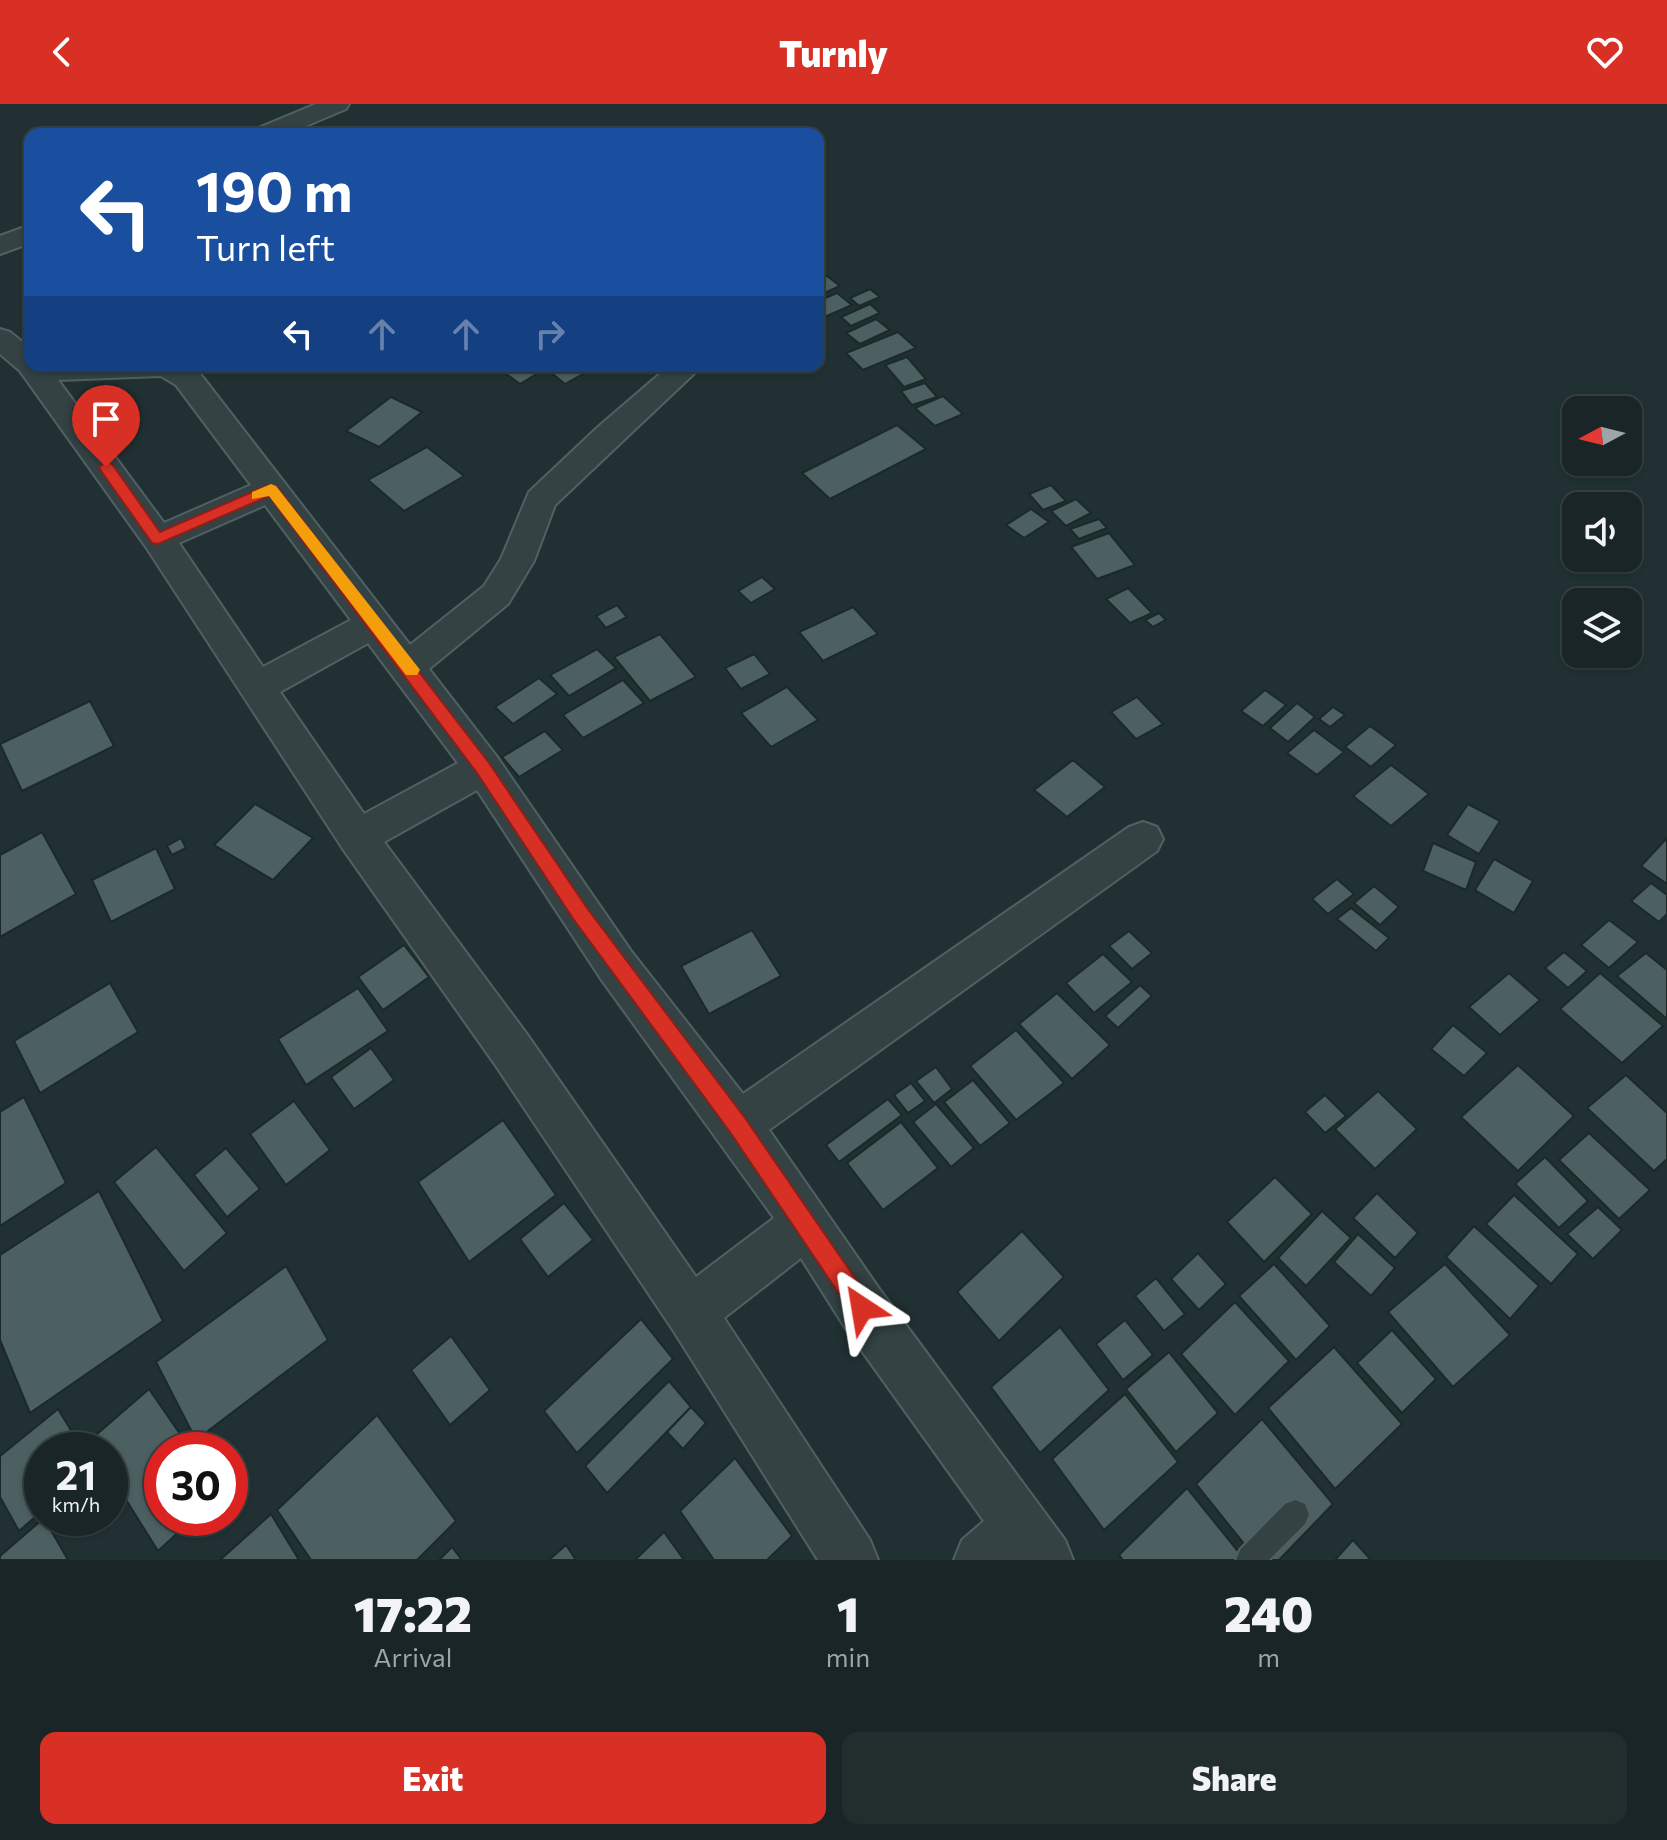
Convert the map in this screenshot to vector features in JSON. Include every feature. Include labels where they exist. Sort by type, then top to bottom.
[{"type":"street","points":[[279,128],[337,104]]},
{"type":"street","points":[[0,246],[24,236]]},
{"type":"street","points":[[0,338],[24,359]]},
{"type":"street","points":[[37,372],[158,539],[357,837],[478,1000],[691,1312],[850,1560]]},
{"type":"street","points":[[176,372],[187,378],[408,666],[483,768],[607,952],[738,1125],[807,1223],[1016,1548]]},
{"type":"street","points":[[408,666],[496,595],[517,561],[541,500],[620,423],[680,372]]},
{"type":"street","points":[[158,539],[271,489]]},
{"type":"street","points":[[257,687],[375,623]]},
{"type":"street","points":[[357,837],[483,768]]},
{"type":"street","points":[[738,1125],[1143,839]]},
{"type":"street","points":[[691,1312],[807,1223]]},
{"type":"lane","points":[[1250,1560],[1295,1514]]},
{"type":"building","points":[[827,276],[840,286],[824,293],[824,277]]},
{"type":"building","points":[[870,289],[880,297],[859,306],[850,298]]},
{"type":"building","points":[[837,293],[852,305],[824,317],[824,298]]},
{"type":"building","points":[[870,304],[880,313],[851,326],[841,317]]},
{"type":"building","points":[[876,319],[890,330],[860,344],[846,333]]},
{"type":"building","points":[[898,332],[916,348],[863,370],[846,353]]},
{"type":"building","points":[[907,357],[926,379],[904,387],[885,365]]},
{"type":"building","points":[[537,372],[538,373],[520,384],[505,373]]},
{"type":"building","points":[[550,372],[586,372],[565,384]]},
{"type":"building","points":[[925,383],[937,397],[912,405],[901,391]]},
{"type":"building","points":[[943,396],[963,414],[935,426],[915,408]]},
{"type":"building","points":[[391,397],[422,412],[379,447],[346,431]]},
{"type":"building","points":[[897,425],[926,449],[830,499],[802,473]]},
{"type":"building","points":[[427,447],[464,476],[404,511],[368,480]]},
{"type":"building","points":[[1051,485],[1066,501],[1043,510],[1029,494]]},
{"type":"building","points":[[1076,499],[1091,513],[1066,526],[1051,511]]},
{"type":"building","points":[[1031,509],[1049,522],[1024,538],[1006,525]]},
{"type":"building","points":[[1099,519],[1107,528],[1079,539],[1070,529]]},
{"type":"building","points":[[1109,533],[1135,565],[1097,579],[1071,547]]},
{"type":"building","points":[[762,577],[775,589],[751,603],[738,591]]},
{"type":"building","points":[[1128,588],[1152,613],[1130,623],[1106,599]]},
{"type":"building","points":[[617,605],[627,617],[606,628],[596,616]]},
{"type":"building","points":[[853,607],[878,634],[823,661],[799,632]]},
{"type":"building","points":[[1159,613],[1166,620],[1153,627],[1145,620]]},
{"type":"building","points":[[660,634],[696,677],[650,701],[614,657]]},
{"type":"building","points":[[597,649],[616,668],[569,696],[550,675]]},
{"type":"building","points":[[754,654],[770,674],[741,689],[725,668]]},
{"type":"building","points":[[539,678],[557,694],[513,724],[495,707]]},
{"type":"building","points":[[623,680],[644,703],[583,738],[563,715]]},
{"type":"building","points":[[787,687],[818,720],[771,747],[741,713]]},
{"type":"building","points":[[1265,690],[1286,705],[1263,726],[1241,711]]},
{"type":"building","points":[[1137,697],[1163,724],[1136,739],[1111,712]]},
{"type":"building","points":[[90,701],[114,746],[22,791],[0,744]]},
{"type":"building","points":[[1297,703],[1315,717],[1288,742],[1270,728]]},
{"type":"building","points":[[1333,707],[1345,715],[1330,727],[1319,719]]},
{"type":"building","points":[[1370,726],[1396,745],[1371,767],[1345,747]]},
{"type":"building","points":[[1314,730],[1344,752],[1317,775],[1287,753]]},
{"type":"building","points":[[545,731],[563,750],[519,777],[502,757]]},
{"type":"building","points":[[1073,760],[1105,787],[1067,817],[1034,790]]},
{"type":"building","points":[[1391,765],[1429,794],[1391,826],[1353,796]]},
{"type":"building","points":[[255,804],[313,838],[273,880],[214,845]]},
{"type":"building","points":[[1468,804],[1500,821],[1479,854],[1447,835]]},
{"type":"building","points":[[42,832],[76,894],[0,937],[0,855]]},
{"type":"building","points":[[181,838],[186,848],[172,855],[167,846]]},
{"type":"building","points":[[1667,838],[1667,884],[1641,866]]},
{"type":"building","points":[[1433,843],[1476,862],[1466,890],[1423,871]]},
{"type":"building","points":[[156,848],[175,889],[111,922],[92,880]]},
{"type":"building","points":[[1494,859],[1533,881],[1514,913],[1475,890]]},
{"type":"building","points":[[1337,879],[1354,894],[1328,914],[1312,899]]},
{"type":"building","points":[[1651,883],[1667,895],[1667,914],[1659,922],[1631,901]]},
{"type":"building","points":[[1374,886],[1399,907],[1380,925],[1354,903]]},
{"type":"building","points":[[1351,908],[1389,938],[1376,951],[1337,919]]},
{"type":"building","points":[[1609,920],[1638,942],[1609,968],[1581,945]]},
{"type":"building","points":[[752,930],[781,976],[709,1014],[681,966]]},
{"type":"building","points":[[1129,931],[1152,953],[1132,969],[1109,946]]},
{"type":"building","points":[[404,945],[429,977],[383,1010],[358,977]]},
{"type":"building","points":[[1564,952],[1587,971],[1568,988],[1545,968]]},
{"type":"building","points":[[1646,953],[1667,970],[1667,1019],[1617,976]]},
{"type":"building","points":[[1103,954],[1132,982],[1094,1013],[1066,983]]},
{"type":"building","points":[[1509,973],[1540,1000],[1500,1035],[1469,1007]]},
{"type":"building","points":[[1600,973],[1663,1026],[1622,1063],[1560,1009]]},
{"type":"building","points":[[110,983],[138,1032],[40,1093],[14,1041]]},
{"type":"building","points":[[1140,985],[1152,996],[1118,1028],[1105,1016]]},
{"type":"building","points":[[358,988],[388,1031],[306,1085],[278,1039]]},
{"type":"building","points":[[1057,993],[1110,1045],[1072,1079],[1019,1024]]},
{"type":"building","points":[[1453,1025],[1487,1053],[1464,1076],[1431,1049]]},
{"type":"building","points":[[1016,1030],[1064,1083],[1016,1120],[970,1066]]},
{"type":"building","points":[[371,1048],[394,1080],[354,1109],[331,1077]]},
{"type":"building","points":[[1518,1065],[1574,1116],[1518,1171],[1461,1117]]},
{"type":"building","points":[[936,1067],[952,1089],[934,1103],[916,1081]]},
{"type":"building","points":[[1626,1075],[1667,1113],[1667,1159],[1654,1171],[1587,1108]]},
{"type":"building","points":[[973,1080],[1010,1123],[980,1146],[944,1102]]},
{"type":"building","points":[[911,1083],[925,1101],[908,1113],[894,1095]]},
{"type":"building","points":[[1378,1091],[1417,1129],[1375,1169],[1335,1129]]},
{"type":"building","points":[[1325,1095],[1346,1116],[1325,1133],[1305,1112]]},
{"type":"building","points":[[24,1097],[66,1183],[0,1226],[0,1112]]},
{"type":"building","points":[[888,1099],[902,1115],[839,1162],[826,1145]]},
{"type":"building","points":[[294,1101],[330,1150],[286,1185],[250,1134]]},
{"type":"building","points":[[936,1104],[974,1148],[951,1167],[913,1122]]},
{"type":"building","points":[[503,1120],[556,1195],[469,1262],[418,1182]]},
{"type":"building","points":[[901,1122],[938,1168],[883,1210],[847,1163]]},
{"type":"building","points":[[1589,1133],[1650,1190],[1619,1219],[1559,1160]]},
{"type":"building","points":[[156,1147],[227,1233],[184,1271],[114,1182]]},
{"type":"building","points":[[226,1148],[260,1189],[227,1217],[194,1175]]},
{"type":"building","points":[[1545,1157],[1588,1201],[1559,1228],[1515,1184]]},
{"type":"building","points":[[1275,1177],[1312,1214],[1264,1262],[1227,1222]]},
{"type":"building","points":[[99,1191],[163,1321],[30,1413],[0,1340],[0,1255]]},
{"type":"building","points":[[1377,1193],[1418,1233],[1395,1258],[1353,1218]]},
{"type":"building","points":[[1514,1195],[1578,1254],[1551,1284],[1486,1224]]},
{"type":"building","points":[[564,1203],[593,1240],[548,1277],[520,1239]]},
{"type":"building","points":[[1598,1207],[1622,1230],[1593,1259],[1567,1234]]},
{"type":"building","points":[[1322,1211],[1351,1238],[1306,1286],[1278,1258]]},
{"type":"building","points":[[1474,1226],[1539,1286],[1510,1319],[1446,1257]]},
{"type":"building","points":[[1022,1231],[1064,1277],[999,1341],[957,1292]]},
{"type":"building","points":[[1358,1234],[1395,1268],[1371,1296],[1334,1262]]},
{"type":"building","points":[[1198,1253],[1226,1284],[1199,1310],[1171,1279]]},
{"type":"building","points":[[1274,1264],[1330,1326],[1296,1360],[1239,1296]]},
{"type":"building","points":[[1445,1264],[1510,1335],[1453,1387],[1388,1312]]},
{"type":"building","points":[[286,1266],[328,1340],[207,1432],[192,1432],[156,1362]]},
{"type":"building","points":[[1156,1278],[1185,1314],[1164,1331],[1135,1296]]},
{"type":"building","points":[[1235,1302],[1289,1361],[1235,1415],[1181,1354]]},
{"type":"building","points":[[641,1319],[673,1359],[577,1453],[544,1411]]},
{"type":"building","points":[[1125,1320],[1153,1355],[1123,1380],[1096,1344]]},
{"type":"building","points":[[1060,1327],[1109,1390],[1040,1453],[991,1387]]},
{"type":"building","points":[[1392,1330],[1436,1379],[1402,1413],[1357,1363]]},
{"type":"building","points":[[451,1336],[490,1390],[450,1425],[411,1370]]},
{"type":"building","points":[[1334,1347],[1402,1424],[1335,1489],[1268,1408]]},
{"type":"building","points":[[1169,1352],[1218,1413],[1176,1452],[1126,1389]]},
{"type":"building","points":[[669,1381],[691,1407],[607,1493],[585,1466]]},
{"type":"building","points":[[149,1389],[179,1432],[144,1432],[144,1529],[128,1503],[128,1432],[99,1432]]},
{"type":"building","points":[[1125,1394],[1178,1462],[1104,1530],[1052,1459]]},
{"type":"building","points":[[691,1407],[706,1423],[683,1449],[667,1432]]},
{"type":"building","points":[[58,1409],[72,1432],[30,1432]]},
{"type":"building","points":[[377,1415],[456,1521],[417,1560],[311,1560],[277,1510]]},
{"type":"building","points":[[1262,1419],[1333,1504],[1279,1560],[1257,1560],[1196,1484]]},
{"type":"building","points":[[24,1437],[24,1527],[19,1531],[0,1497],[0,1456]]},
{"type":"building","points":[[735,1458],[792,1536],[767,1560],[714,1560],[680,1511]]},
{"type":"building","points":[[1187,1488],[1245,1560],[1123,1560],[1119,1555]]},
{"type":"building","points":[[271,1514],[299,1560],[220,1560]]},
{"type":"building","points":[[664,1532],[684,1560],[635,1560]]},
{"type":"building","points":[[24,1535],[54,1536],[68,1560],[0,1560],[0,1556]]},
{"type":"building","points":[[149,1536],[174,1536],[158,1551]]},
{"type":"building","points":[[1353,1540],[1371,1560],[1335,1560]]},
{"type":"building","points":[[566,1545],[576,1560],[549,1560]]},
{"type":"building","points":[[452,1547],[462,1560],[439,1560]]},
{"type":"slow traffic","points":[[257,496],[271,489],[411,670]]},
{"type":"route","points":[[106,467],[158,539],[271,489],[483,768],[580,914],[738,1125],[862,1308]]}]
